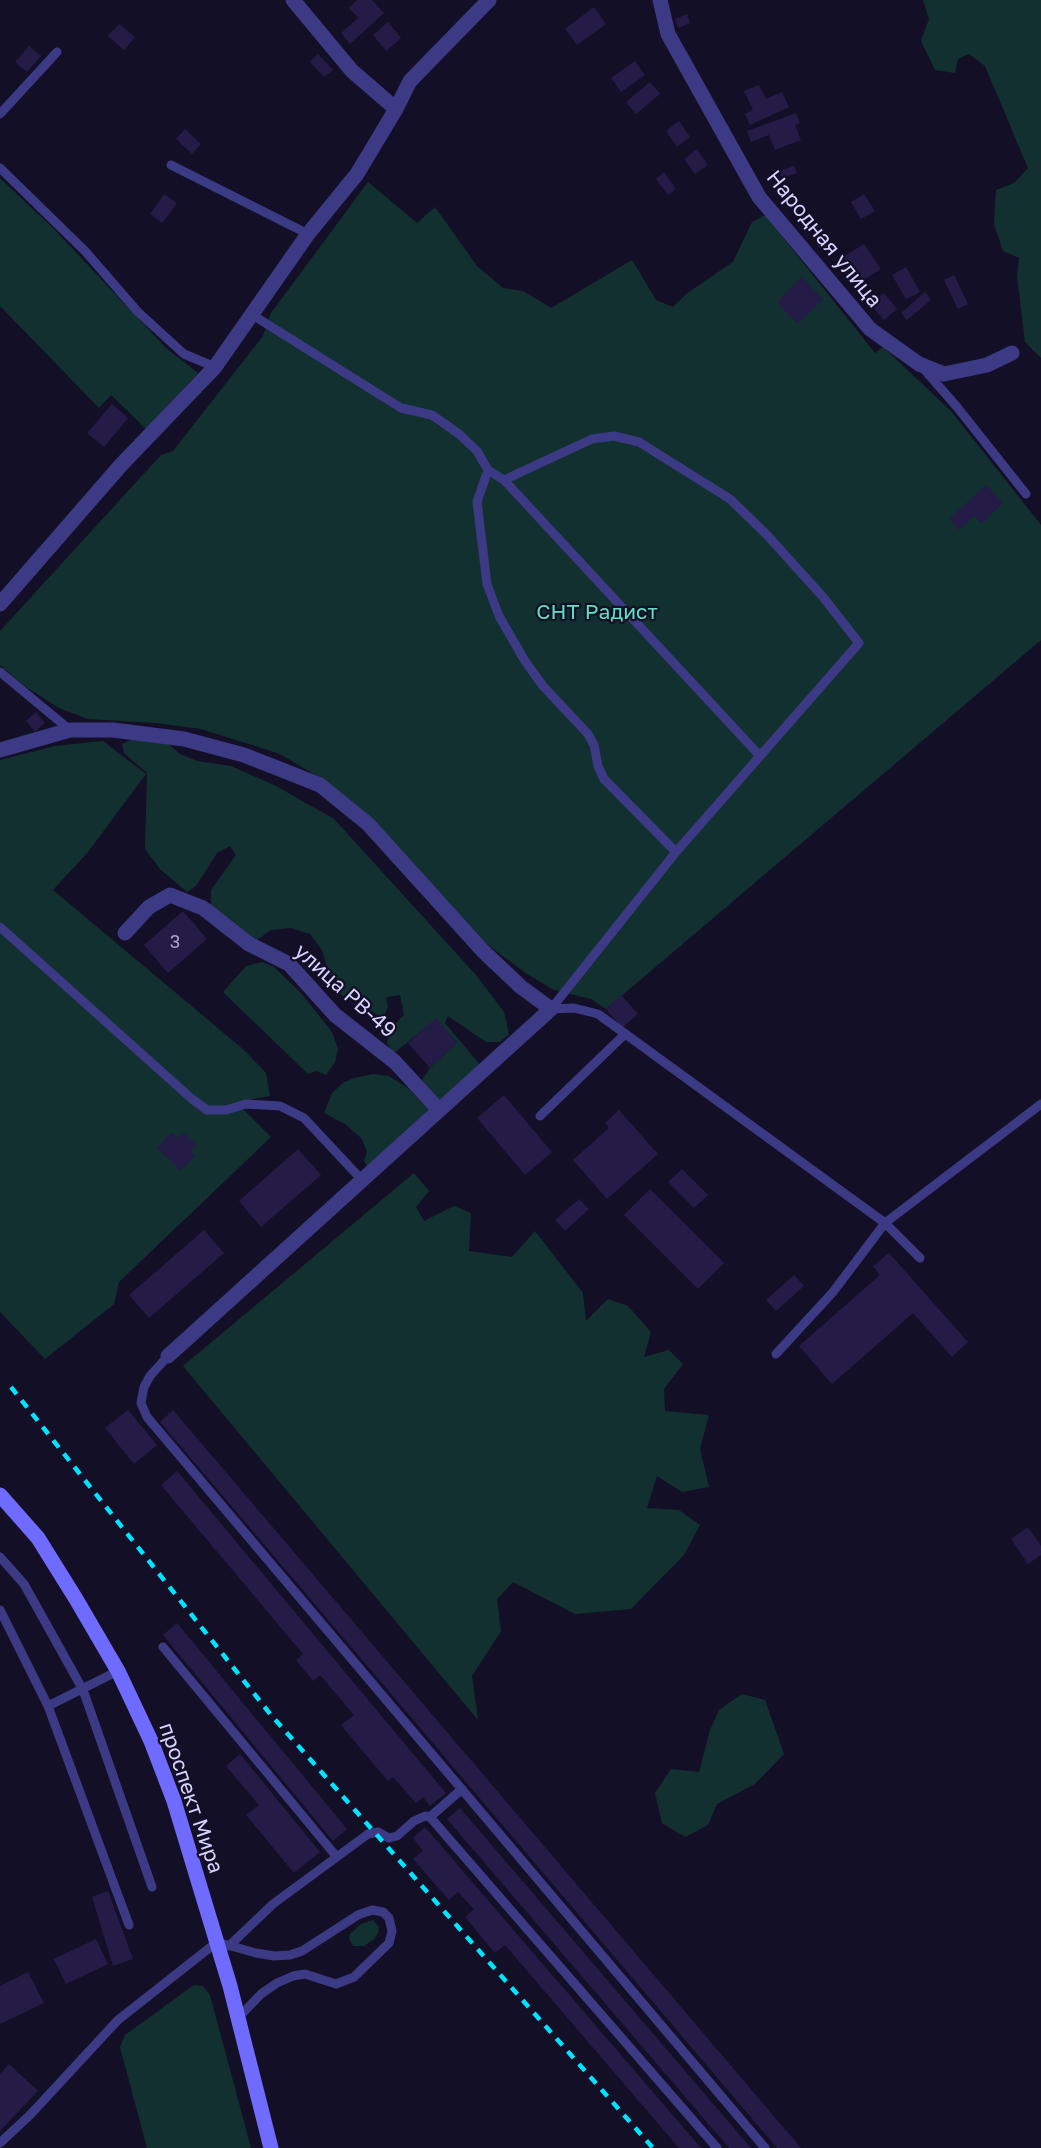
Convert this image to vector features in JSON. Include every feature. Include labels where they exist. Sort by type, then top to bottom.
[{"type":"street","points":[[293,0],[352,72],[396,109]]},
{"type":"street","points":[[0,604],[121,465],[215,367],[308,234],[357,174],[410,81],[489,0]]},
{"type":"street","name":"Народная улица","points":[[660,0],[668,34],[759,197],[870,329],[919,364],[944,374],[987,365],[1012,352]]},
{"type":"street","points":[[0,750],[70,730],[113,730],[184,739],[244,755],[320,785],[368,824],[483,951],[521,987],[551,1009],[168,1356]]},
{"type":"street","name":"улица РВ-49","points":[[125,933],[149,907],[170,895],[203,908],[249,944],[289,964],[335,1015],[395,1062],[439,1110]]},
{"type":"street","name":"проспект Мира","points":[[0,1495],[38,1538],[118,1671],[151,1741],[223,1944],[238,2018],[271,2148]]},
{"type":"lane","points":[[0,114],[57,52]]},
{"type":"lane","points":[[171,165],[308,234]]},
{"type":"lane","points":[[0,168],[85,251],[138,312],[184,354],[215,367]]},
{"type":"lane","points":[[251,314],[401,408],[432,415],[459,434],[477,451],[488,470],[504,480],[760,756]]},
{"type":"lane","points":[[919,364],[957,407],[1026,494]]},
{"type":"lane","points":[[504,480],[592,439],[614,436],[639,441],[730,499],[824,597],[859,643],[676,852],[551,1009]]},
{"type":"lane","points":[[488,470],[477,502],[487,584],[499,616],[525,661],[543,686],[588,734],[594,745],[603,779],[676,852]]},
{"type":"lane","points":[[0,672],[70,730]]},
{"type":"lane","points":[[0,927],[192,1100],[207,1110],[226,1110],[246,1104],[280,1106],[303,1118],[362,1180]]},
{"type":"lane","points":[[551,1009],[574,1008],[598,1014],[885,1222],[920,1258]]},
{"type":"lane","points":[[540,1116],[625,1034]]},
{"type":"lane","points":[[776,1354],[833,1292],[885,1222],[1041,1104]]},
{"type":"lane","points":[[168,1356],[150,1376],[144,1387],[141,1403],[147,1417],[765,2148]]},
{"type":"lane","points":[[0,1557],[24,1584],[83,1690],[152,1887]]},
{"type":"lane","points":[[0,1610],[48,1706],[129,1925]]},
{"type":"lane","points":[[163,1647],[336,1856]]},
{"type":"lane","points":[[48,1706],[118,1671]]},
{"type":"lane","points":[[430,1817],[462,1789]]},
{"type":"lane","points":[[0,2144],[118,2020],[368,1834],[378,1832],[389,1838],[396,1836],[414,1821],[425,1816],[430,1817],[717,2148]]},
{"type":"lane","points":[[223,1944],[274,1956],[290,1956],[302,1951],[358,1915],[372,1910],[383,1912],[389,1918],[392,1931],[388,1943],[354,1977],[336,1984],[305,1974],[293,1976],[277,1983],[261,1995],[238,2018]]},
{"type":"green space","points":[[923,0],[1041,0],[1041,358],[1025,342],[1017,276],[1019,258],[1003,251],[994,224],[996,190],[1014,183],[1028,168],[985,66],[969,54],[958,59],[955,73],[935,70],[921,41],[929,19]]},
{"type":"green space","points":[[0,178],[54,229],[166,348],[198,373],[146,429],[111,395],[99,408],[0,306]]},
{"type":"green space","name":"СНТ Радист","points":[[368,182],[417,223],[435,207],[477,266],[503,288],[523,291],[551,308],[632,260],[656,300],[673,307],[686,294],[733,262],[752,222],[765,215],[875,353],[883,347],[951,411],[1041,525],[1041,640],[606,1009],[591,999],[554,990],[527,974],[488,945],[426,878],[322,779],[280,754],[201,729],[155,723],[88,719],[59,708],[23,685],[0,665],[0,631],[161,455],[173,451],[263,336],[271,313]]},
{"type":"green space","points":[[133,739],[166,742],[180,754],[197,761],[231,766],[276,786],[334,819],[476,975],[504,1012],[509,1034],[500,1042],[486,1042],[448,1016],[445,1023],[481,1066],[440,1103],[422,1080],[430,1068],[457,1043],[436,1019],[393,1054],[387,1043],[390,1029],[404,1015],[400,995],[386,997],[388,1007],[383,1018],[363,1006],[359,996],[346,999],[333,987],[322,950],[310,934],[291,928],[271,930],[254,942],[211,906],[211,890],[236,855],[230,846],[217,853],[196,886],[187,892],[160,869],[145,849],[147,773],[124,753],[122,744]]},
{"type":"green space","points":[[103,741],[146,774],[88,852],[53,890],[244,1050],[266,1073],[270,1096],[242,1101],[243,1109],[271,1137],[119,1282],[114,1304],[45,1359],[0,1312],[0,760],[55,746]]},
{"type":"green space","points":[[262,962],[274,967],[301,993],[332,1032],[338,1049],[335,1062],[326,1075],[317,1071],[308,1074],[223,992],[246,966]]},
{"type":"green space","points":[[373,1074],[389,1076],[409,1089],[429,1110],[368,1168],[364,1161],[367,1152],[362,1139],[345,1124],[324,1113],[332,1093],[343,1083]]},
{"type":"green space","points":[[414,1173],[429,1191],[416,1207],[424,1221],[454,1206],[471,1213],[469,1251],[512,1257],[535,1231],[583,1293],[586,1321],[608,1299],[628,1306],[651,1332],[644,1357],[669,1350],[683,1364],[664,1389],[665,1411],[709,1415],[700,1449],[709,1487],[682,1492],[657,1476],[647,1508],[679,1510],[700,1525],[684,1555],[631,1609],[575,1614],[513,1582],[497,1599],[501,1631],[472,1676],[478,1720],[183,1366]]},
{"type":"green space","points":[[742,1694],[765,1700],[784,1754],[755,1784],[717,1804],[708,1825],[685,1837],[662,1823],[655,1793],[671,1769],[699,1772],[710,1730],[719,1710]]},
{"type":"green space","points":[[373,1920],[379,1927],[374,1939],[364,1946],[353,1946],[349,1939],[350,1934],[361,1924]]},
{"type":"green space","points":[[194,1985],[203,1986],[210,1995],[251,2148],[147,2148],[120,2047],[125,2035]]},
{"type":"building","points":[[357,0],[372,0],[384,13],[350,44],[341,33],[358,18],[349,8]]},
{"type":"building","points":[[594,7],[606,24],[577,45],[565,29]]},
{"type":"building","points":[[687,14],[690,23],[678,28],[675,19]]},
{"type":"building","points":[[388,22],[401,38],[386,51],[373,35]]},
{"type":"building","points":[[119,24],[135,37],[124,50],[108,36]]},
{"type":"building","points":[[29,46],[41,56],[27,72],[15,62]]},
{"type":"building","points":[[318,54],[333,70],[324,77],[310,62]]},
{"type":"building","points":[[635,61],[645,75],[621,92],[611,78]]},
{"type":"building","points":[[650,82],[660,94],[636,114],[626,102]]},
{"type":"building","points":[[759,85],[766,99],[782,92],[789,107],[750,125],[745,114],[753,110],[744,91]]},
{"type":"building","points":[[796,113],[800,123],[795,125],[801,140],[775,150],[769,135],[751,142],[747,131]]},
{"type":"building","points":[[679,121],[690,137],[677,147],[666,131]]},
{"type":"building","points":[[185,129],[201,144],[192,154],[176,139]]},
{"type":"building","points":[[697,149],[708,165],[695,174],[684,159]]},
{"type":"building","points":[[794,166],[797,173],[782,178],[779,171]]},
{"type":"building","points":[[664,172],[676,189],[668,195],[656,179]]},
{"type":"building","points":[[164,194],[177,203],[162,223],[150,214]]},
{"type":"building","points":[[864,194],[875,211],[861,219],[851,202]]},
{"type":"building","points":[[864,244],[881,269],[854,286],[837,261]]},
{"type":"building","points":[[906,267],[920,292],[906,299],[892,275]]},
{"type":"building","points":[[954,275],[968,304],[958,309],[944,280]]},
{"type":"building","points":[[802,277],[823,299],[797,324],[777,302]]},
{"type":"building","points":[[925,292],[931,300],[907,320],[901,313]]},
{"type":"building","points":[[884,293],[897,309],[884,320],[870,304]]},
{"type":"building","points":[[112,404],[128,418],[104,447],[87,433]]},
{"type":"building","points":[[986,485],[1003,503],[981,524],[974,516],[959,530],[949,519]]},
{"type":"building","points":[[36,712],[45,723],[35,732],[26,721]]},
{"type":"building","points":[[183,911],[207,939],[168,973],[144,945]]},
{"type":"building","points":[[621,995],[638,1014],[622,1028],[606,1009]]},
{"type":"building","points":[[436,1018],[457,1043],[430,1068],[408,1043]]},
{"type":"building","points":[[504,1095],[552,1152],[525,1175],[477,1118]]},
{"type":"building","points":[[619,1110],[658,1154],[607,1199],[573,1160],[609,1128],[605,1123]]},
{"type":"building","points":[[172,1132],[177,1138],[183,1132],[197,1145],[190,1152],[195,1156],[181,1171],[157,1148]]},
{"type":"building","points":[[298,1149],[321,1175],[261,1227],[239,1201]]},
{"type":"building","points":[[682,1169],[708,1195],[694,1208],[668,1182]]},
{"type":"building","points":[[650,1189],[724,1263],[698,1289],[624,1215]]},
{"type":"building","points":[[579,1199],[589,1209],[565,1231],[555,1220]]},
{"type":"building","points":[[204,1230],[224,1253],[149,1318],[129,1295]]},
{"type":"building","points":[[889,1253],[968,1342],[952,1357],[913,1313],[832,1384],[799,1346],[880,1275],[873,1266]]},
{"type":"building","points":[[794,1275],[804,1286],[776,1311],[766,1300]]},
{"type":"building","points":[[128,1410],[157,1445],[134,1464],[105,1428]]},
{"type":"building","points":[[173,1410],[801,2148],[777,2148],[160,1422]]},
{"type":"building","points":[[177,1471],[446,1793],[430,1806],[423,1797],[416,1803],[393,1777],[388,1781],[341,1725],[354,1715],[320,1675],[313,1681],[296,1660],[303,1654],[161,1485]]},
{"type":"building","points":[[1028,1527],[1041,1546],[1041,1555],[1028,1564],[1011,1539]]},
{"type":"building","points":[[177,1623],[347,1829],[333,1841],[163,1635]]},
{"type":"building","points":[[240,1754],[320,1852],[294,1873],[246,1815],[259,1805],[226,1766]]},
{"type":"building","points":[[460,1808],[751,2148],[729,2148],[447,1819]]},
{"type":"building","points":[[425,1827],[701,2148],[679,2148],[505,1945],[495,1953],[465,1917],[474,1909],[458,1892],[449,1900],[413,1859],[423,1851],[413,1838]]},
{"type":"building","points":[[108,1891],[133,1959],[113,1966],[92,1897]]},
{"type":"building","points":[[96,1939],[108,1964],[66,1984],[54,1959]]},
{"type":"building","points":[[28,1972],[44,2003],[0,2024],[0,1986]]},
{"type":"building","points":[[9,2064],[38,2091],[0,2131],[0,2074]]},
{"type":"railway","points":[[11,1387],[271,1715],[653,2148]]}]
